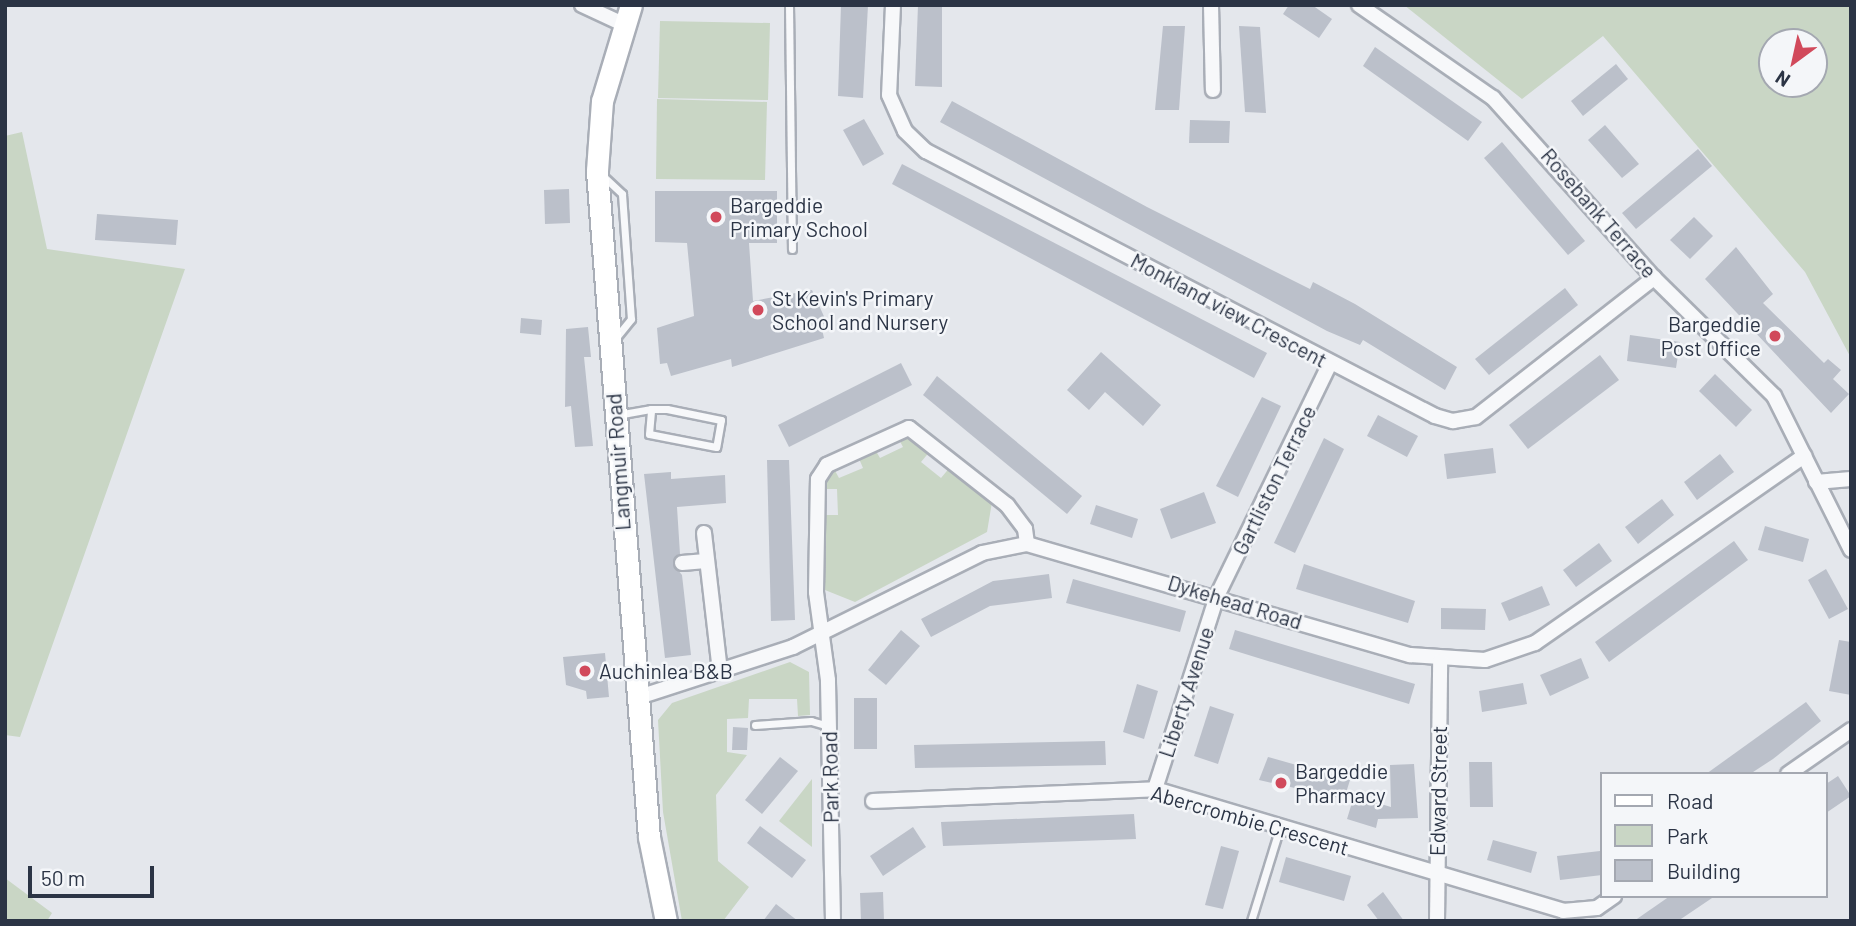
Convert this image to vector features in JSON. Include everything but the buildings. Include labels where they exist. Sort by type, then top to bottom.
[{"type":"main road","name":"Langmuir Road","points":[[627,15],[602,102],[597,171],[636,698],[649,837],[666,921]]},
{"type":"street","points":[[582,5],[627,15]]},
{"type":"street","name":"Monkland view Crescent","points":[[893,5],[889,95],[905,131],[926,151],[1434,416],[1452,421],[1476,417],[1654,278]]},
{"type":"street","points":[[1211,5],[1213,90]]},
{"type":"street","name":"Rosebank Terrace","points":[[1359,5],[1493,98],[1654,278],[1774,396],[1851,550]]},
{"type":"street","name":"Gartliston Terrace","points":[[1217,596],[1330,363]]},
{"type":"street","name":"Park Road","points":[[833,921],[829,726],[824,633],[816,592],[818,479],[827,465],[893,432],[909,428],[935,444],[1007,505],[1025,529],[1027,544]]},
{"type":"street","name":"Dykehead Road","points":[[636,698],[720,673],[824,633],[982,553],[1027,544],[1440,661],[1485,660],[1535,643],[1804,456]]},
{"type":"street","points":[[1816,482],[1851,479]]},
{"type":"street","points":[[705,533],[720,673]]},
{"type":"street","points":[[682,563],[706,561]]},
{"type":"street","name":"Liberty Avenue","points":[[1155,789],[1217,596]]},
{"type":"street","name":"Edward Street","points":[[1437,921],[1440,661]]},
{"type":"street","points":[[1791,772],[1851,730]]},
{"type":"street","name":"Abercrombie Crescent","points":[[873,801],[1155,789],[1563,911],[1597,908],[1611,898]]},
{"type":"lane","points":[[789,5],[792,249]]},
{"type":"lane","points":[[615,415],[651,409],[721,420],[716,447],[649,434],[651,409]]},
{"type":"lane","points":[[755,725],[811,721],[829,726]]},
{"type":"lane","points":[[1251,921],[1280,827]]},
{"type":"green space","points":[[1404,5],[1851,5],[1851,358],[1805,272],[1603,36],[1522,99]]},
{"type":"green space","points":[[660,21],[770,23],[768,100],[658,98]]},
{"type":"green space","points":[[657,99],[767,102],[765,180],[656,179]]},
{"type":"green space","points":[[22,132],[47,249],[185,269],[20,737],[5,735],[5,136]]},
{"type":"green space","points":[[907,431],[931,450],[921,462],[941,478],[951,466],[992,502],[987,532],[855,602],[825,590],[822,515],[838,515],[837,489],[822,489],[833,467],[839,478],[863,468],[857,454],[873,446],[880,458],[903,447],[896,434]]},
{"type":"green space","points":[[790,662],[809,672],[810,715],[798,716],[797,699],[749,699],[748,718],[727,719],[727,752],[747,755],[716,795],[718,861],[749,887],[723,921],[682,921],[663,812],[658,720],[672,703]]},
{"type":"green space","points":[[812,779],[812,847],[779,821]]},
{"type":"green space","points":[[5,878],[52,913],[47,921],[5,921]]},
{"type":"place","name":"Bargeddie Primary School","points":[[716,217]]},
{"type":"place","name":"St Kevin's Primary School and Nursery","points":[[758,310]]},
{"type":"place","name":"Bargeddie Post Office","points":[[1775,336]]},
{"type":"place","name":"Auchinlea B&B","points":[[585,671]]},
{"type":"place","name":"Bargeddie Pharmacy","points":[[1281,783]]}]
